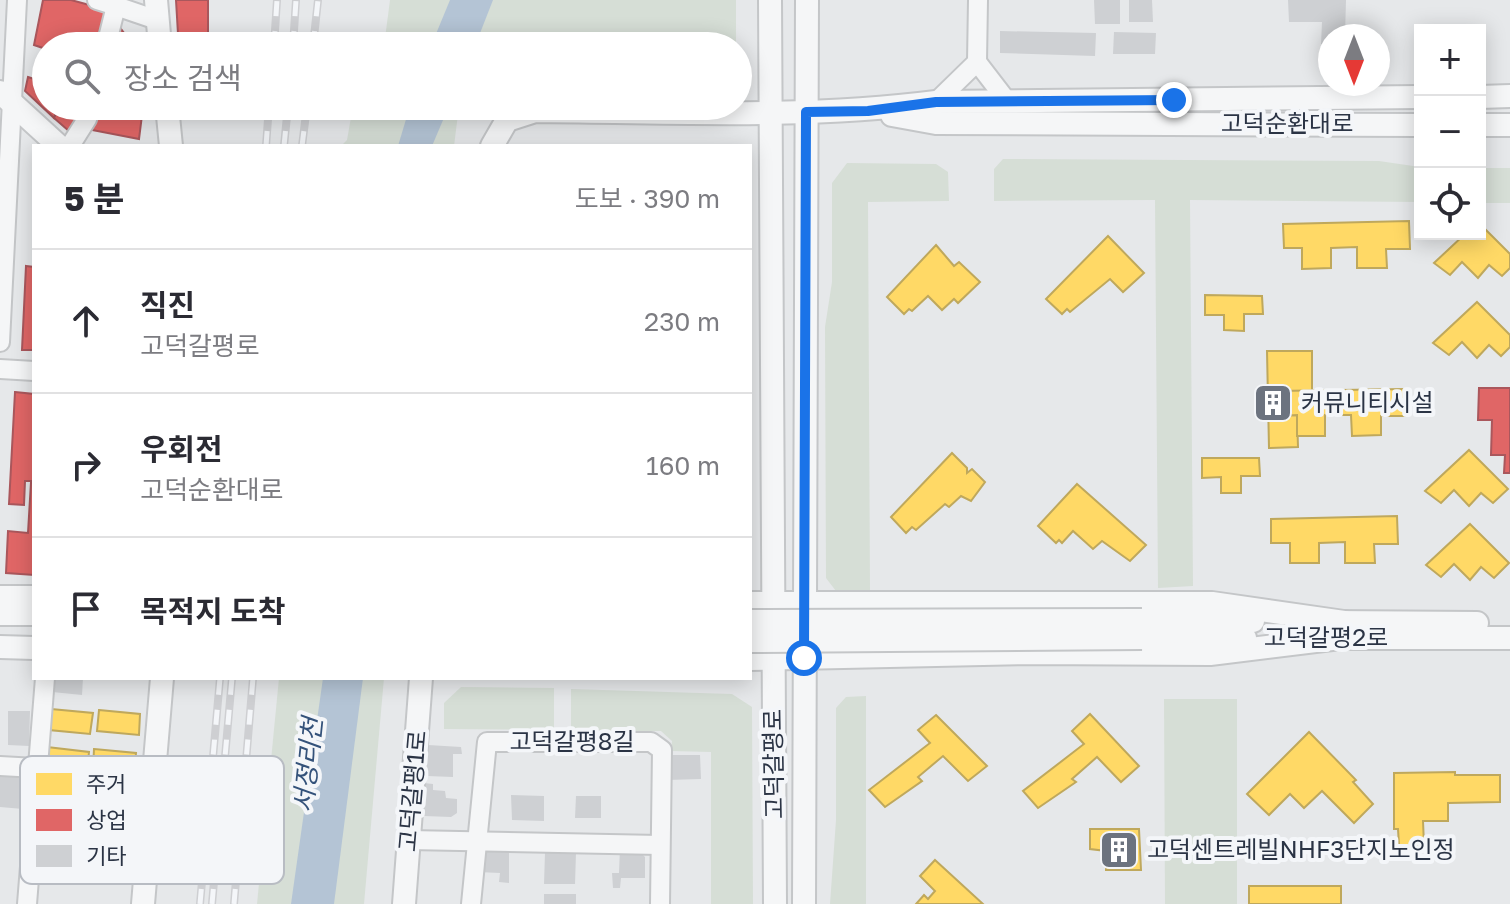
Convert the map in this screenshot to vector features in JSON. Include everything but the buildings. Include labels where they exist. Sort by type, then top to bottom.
[{"type":"street","points":[[0,342],[6,98],[17,0]]},
{"type":"street","points":[[97,0],[116,6],[157,10],[159,32]]},
{"type":"street","name":"고덕갈평로","points":[[770,0],[761,658],[775,904]]},
{"type":"street","name":"고덕갈평로","points":[[804,904],[807,0]]},
{"type":"street","points":[[978,0],[977,62],[1007,101]]},
{"type":"street","points":[[110,32],[116,6]]},
{"type":"street","points":[[936,102],[977,62]]},
{"type":"street","points":[[1486,97],[1510,96]]},
{"type":"street","name":"고덕순환대로","points":[[769,112],[868,111],[936,102],[1414,97]]},
{"type":"street","points":[[6,98],[57,144]]},
{"type":"street","name":"고덕순환대로","points":[[868,111],[936,123],[1414,125]]},
{"type":"street","points":[[752,112],[769,112]]},
{"type":"street","points":[[71,144],[86,120]]},
{"type":"street","points":[[168,120],[171,144]]},
{"type":"street","points":[[493,144],[507,120]]},
{"type":"street","points":[[1486,125],[1510,125]]},
{"type":"street","points":[[0,369],[32,371]]},
{"type":"street","points":[[0,597],[32,597]]},
{"type":"street","points":[[761,603],[1212,603],[1342,630]]},
{"type":"street","points":[[0,614],[32,614]]},
{"type":"street","points":[[752,621],[1142,629]]},
{"type":"street","name":"고덕갈평2로","points":[[1342,630],[1510,623]]},
{"type":"street","points":[[0,628],[32,629]]},
{"type":"street","points":[[752,641],[1142,629]]},
{"type":"street","name":"고덕갈평2로","points":[[1142,629],[1342,630],[1510,638]]},
{"type":"street","points":[[761,658],[1028,653],[1210,654],[1342,630]]},
{"type":"street","points":[[0,647],[32,648]]},
{"type":"street","points":[[37,756],[45,680]]},
{"type":"street","points":[[155,756],[162,680]]},
{"type":"street","name":"고덕갈평1로","points":[[404,904],[421,680]]},
{"type":"street","name":"고덕갈평8길","points":[[471,904],[487,742],[651,742],[662,750],[660,904]]},
{"type":"street","points":[[0,766],[20,767]]},
{"type":"street","points":[[409,840],[660,845]]},
{"type":"street","points":[[27,904],[28,884]]},
{"type":"street","points":[[143,904],[145,884]]},
{"type":"shaded area","points":[[390,0],[736,0],[736,32],[386,32]]},
{"type":"shaded area","points":[[351,120],[457,120],[454,144],[343,144],[347,140]]},
{"type":"shaded area","points":[[1003,159],[1379,161],[1414,166],[1414,202],[1190,200],[1193,586],[1158,588],[1155,200],[994,201],[994,169]]},
{"type":"shaded area","points":[[847,163],[936,164],[948,172],[949,201],[868,202],[870,591],[836,591],[826,578],[825,327],[832,282],[832,183]]},
{"type":"shaded area","points":[[1486,168],[1510,168],[1510,203],[1486,203]]},
{"type":"shaded area","points":[[279,680],[384,680],[364,904],[257,904],[259,884],[284,884],[284,756],[271,756]]},
{"type":"shaded area","points":[[461,687],[554,688],[554,730],[444,729],[444,703]]},
{"type":"shaded area","points":[[571,689],[732,694],[752,707],[753,904],[711,904],[711,752],[671,751],[672,741],[661,731],[571,731]]},
{"type":"shaded area","points":[[866,696],[866,904],[830,904],[836,820],[836,708],[846,697]]},
{"type":"shaded area","points":[[1164,699],[1237,699],[1237,904],[1165,904]]},
{"type":"water","points":[[450,0],[493,0],[480,32],[437,32]]},
{"type":"water","points":[[406,120],[443,120],[433,144],[399,144]]},
{"type":"water","points":[[323,680],[363,680],[334,904],[291,904]]},
{"type":"railway","points":[[275,32],[277,0]]},
{"type":"railway","points":[[294,32],[296,0]]},
{"type":"railway","points":[[315,32],[318,0]]},
{"type":"railway","points":[[266,144],[268,120]]},
{"type":"railway","points":[[284,144],[287,120]]},
{"type":"railway","points":[[302,144],[305,120]]},
{"type":"railway","points":[[213,756],[220,680]]},
{"type":"railway","points":[[225,756],[232,680]]},
{"type":"railway","points":[[246,756],[253,680]]},
{"type":"railway","points":[[200,904],[202,884]]},
{"type":"railway","points":[[212,904],[214,884]]},
{"type":"railway","points":[[234,904],[236,884]]},
{"type":"place","name":"커뮤니티시설","points":[[1273,403]]},
{"type":"place","name":"고덕센트레빌NHF3단지노인정","points":[[1119,850]]},
{"type":"route","points":[[804,658],[806,112],[868,111],[936,102],[1174,100]]},
{"type":"water label","name":"서정리천","points":[[308,765]]}]
